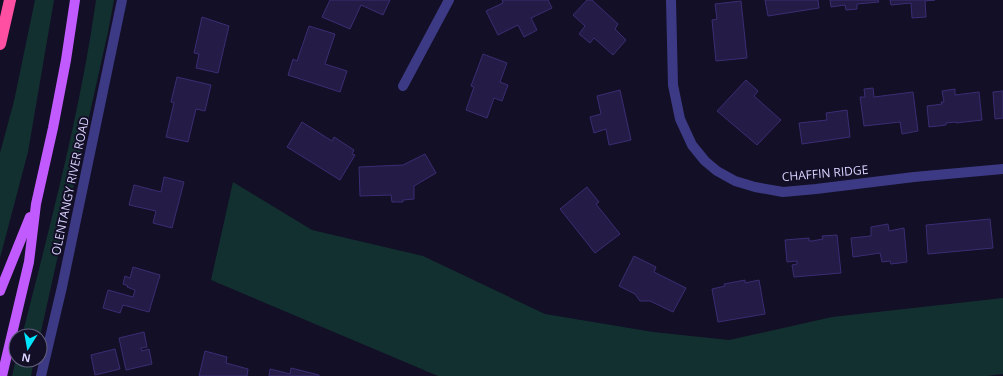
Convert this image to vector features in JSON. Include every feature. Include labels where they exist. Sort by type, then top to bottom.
[{"type":"highway","points":[[0,44],[10,0]]},
{"type":"main road","points":[[2,376],[29,262],[36,204],[66,60],[75,0]]},
{"type":"main road","points":[[0,291],[36,204]]},
{"type":"street","name":"OLENTANGY RIVER ROAD","points":[[41,376],[64,279],[122,0]]},
{"type":"street","points":[[403,86],[449,0]]},
{"type":"street","name":"CHAFFIN RIDGE","points":[[671,0],[673,85],[680,119],[692,145],[705,161],[717,171],[735,181],[755,187],[783,192],[914,177],[1003,169]]},
{"type":"green space","points":[[35,0],[54,0],[28,152],[0,258],[0,153],[14,101]]},
{"type":"green space","points":[[96,0],[114,0],[42,328],[24,328],[54,211],[82,85]]},
{"type":"green space","points":[[233,182],[312,230],[423,256],[545,314],[653,332],[729,340],[832,317],[1003,298],[1003,374],[987,376],[438,376],[211,280]]},
{"type":"green space","points":[[14,368],[32,368],[31,376],[12,376]]},
{"type":"building","points":[[330,0],[390,0],[383,15],[361,5],[350,29],[322,17]]},
{"type":"building","points":[[502,0],[548,0],[552,8],[531,18],[537,30],[524,37],[518,25],[498,35],[486,11],[503,3]]},
{"type":"building","points":[[587,0],[592,0],[618,24],[615,29],[626,40],[613,55],[594,38],[590,43],[579,34],[585,26],[573,15]]},
{"type":"building","points":[[765,0],[818,0],[819,8],[768,16]]},
{"type":"building","points":[[830,0],[878,0],[879,2],[857,4],[857,9],[846,10],[845,5],[831,7]]},
{"type":"building","points":[[890,0],[935,0],[925,1],[926,17],[912,18],[911,3],[891,5]]},
{"type":"building","points":[[741,1],[747,58],[716,61],[712,20],[717,19],[715,4]]},
{"type":"building","points":[[202,17],[229,26],[218,73],[196,68],[199,54],[194,53]]},
{"type":"building","points":[[309,26],[335,34],[325,64],[347,71],[340,92],[288,75],[293,59],[297,61]]},
{"type":"building","points":[[483,54],[507,63],[500,82],[508,85],[502,101],[494,98],[487,118],[466,110],[474,87],[471,86]]},
{"type":"building","points":[[177,77],[211,85],[205,111],[196,109],[188,142],[166,137],[174,103],[171,102]]},
{"type":"building","points":[[746,80],[758,91],[754,96],[781,120],[757,145],[717,111]]},
{"type":"building","points":[[873,88],[874,97],[913,92],[918,131],[902,134],[900,122],[864,126],[860,97],[865,97],[864,89]]},
{"type":"building","points":[[955,89],[955,95],[979,92],[982,120],[946,123],[946,125],[929,127],[927,106],[942,104],[941,102],[944,102],[942,91]]},
{"type":"building","points":[[620,90],[631,140],[609,145],[606,129],[594,133],[590,117],[601,114],[597,96]]},
{"type":"building","points":[[1003,91],[1003,118],[995,119],[993,92]]},
{"type":"building","points":[[847,110],[850,137],[802,144],[799,123],[827,120],[826,113]]},
{"type":"building","points":[[302,122],[332,141],[334,137],[354,150],[352,154],[355,155],[340,180],[287,147]]},
{"type":"building","points":[[425,154],[436,173],[414,186],[414,199],[403,200],[403,202],[392,202],[391,195],[360,196],[359,167],[403,165]]},
{"type":"building","points":[[164,177],[184,182],[172,228],[153,223],[156,211],[129,205],[134,185],[161,192]]},
{"type":"building","points":[[587,187],[599,202],[596,204],[620,234],[595,253],[560,209]]},
{"type":"building","points":[[990,219],[993,248],[928,254],[926,225]]},
{"type":"building","points":[[888,224],[889,231],[904,228],[907,262],[891,264],[890,261],[882,262],[880,253],[853,257],[851,238],[871,236],[871,227]]},
{"type":"building","points":[[837,235],[841,273],[794,277],[792,265],[797,264],[797,261],[787,262],[785,240],[809,238],[809,241],[812,241],[823,239],[822,236]]},
{"type":"building","points":[[634,256],[656,267],[654,272],[686,288],[673,312],[650,301],[640,301],[635,294],[619,286]]},
{"type":"building","points":[[133,267],[160,275],[149,312],[123,305],[120,313],[103,308],[108,290],[133,297],[135,290],[123,284],[125,276],[130,278]]},
{"type":"building","points":[[745,280],[745,283],[759,280],[765,314],[718,322],[712,289],[725,286],[724,284]]},
{"type":"building","points":[[144,332],[147,347],[141,348],[142,351],[149,349],[152,364],[126,370],[119,338]]},
{"type":"building","points":[[115,349],[120,369],[95,375],[91,355]]},
{"type":"building","points":[[205,351],[227,357],[226,363],[248,369],[247,376],[199,376]]},
{"type":"building","points":[[291,368],[319,376],[269,376],[270,369],[290,374]]}]
